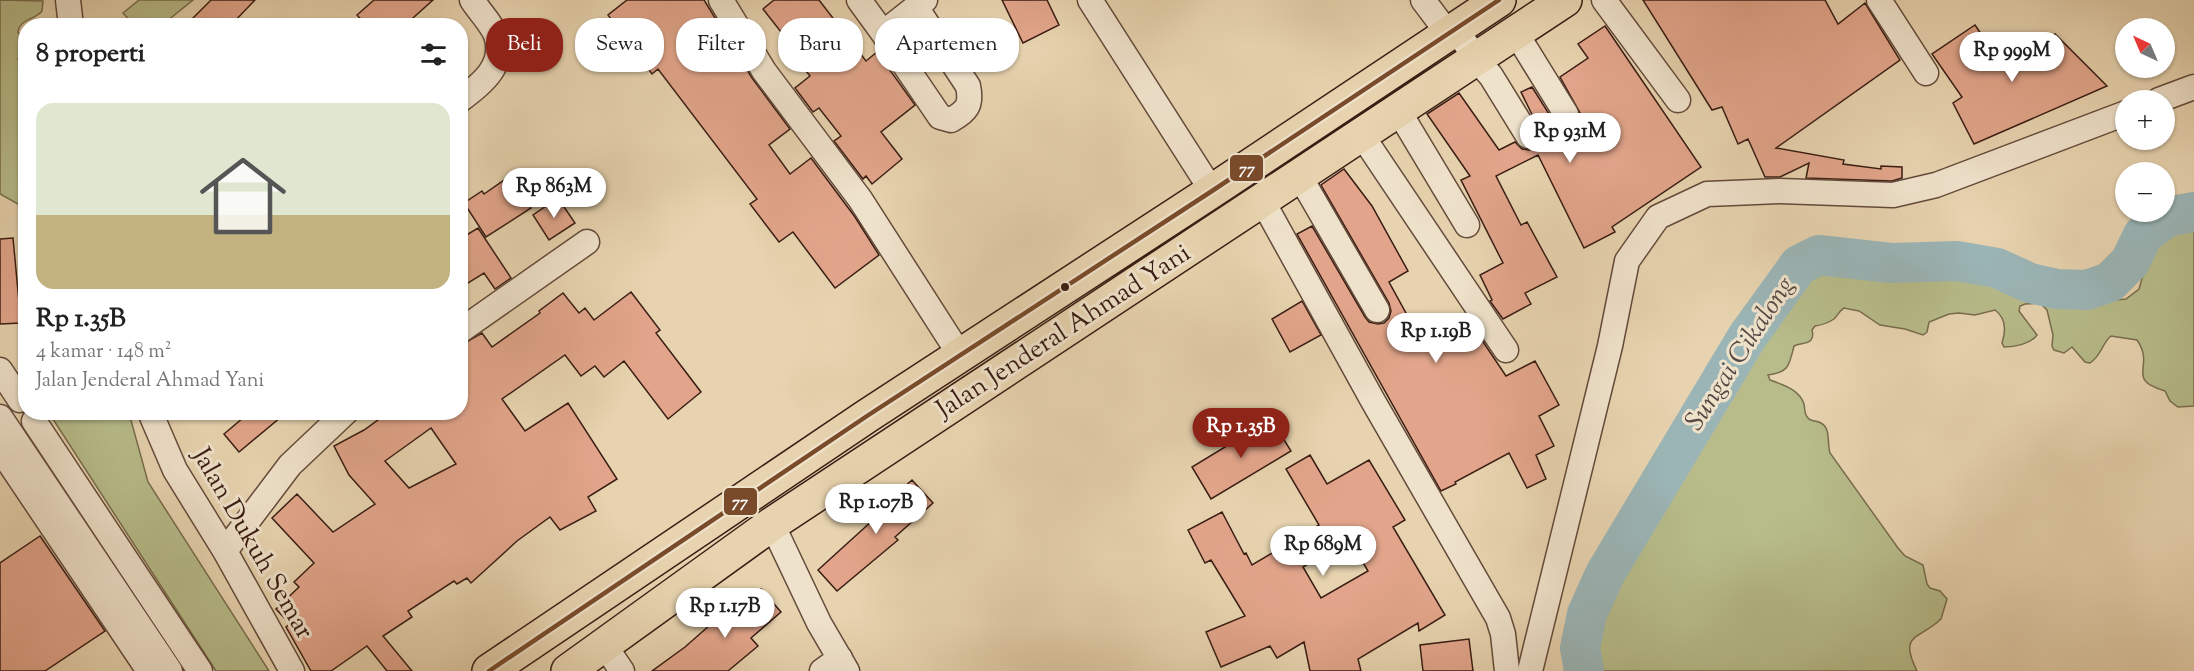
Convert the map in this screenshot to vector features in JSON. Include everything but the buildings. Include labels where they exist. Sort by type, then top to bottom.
[{"type":"highway","name":"Jalan Jenderal Ahmad Yani","points":[[489,671],[960,355],[1500,0]]},
{"type":"highway","name":"Jalan Jenderal Ahmad Yani","points":[[568,671],[614,658],[772,524],[1565,0]]},
{"type":"street","points":[[68,0],[69,18]]},
{"type":"street","points":[[468,94],[485,81],[498,57],[495,35],[472,0]]},
{"type":"street","points":[[721,0],[764,71],[860,199],[960,355]]},
{"type":"street","points":[[859,0],[875,22]]},
{"type":"street","points":[[1423,0],[1444,28],[1456,29],[1476,59],[1491,76],[1528,136]]},
{"type":"street","points":[[1604,0],[1678,100]]},
{"type":"street","points":[[1879,0],[1926,73]]},
{"type":"street","points":[[1098,3],[1212,191]]},
{"type":"street","points":[[902,18],[920,4],[928,18]]},
{"type":"street","points":[[1516,33],[1566,114]]},
{"type":"street","points":[[909,72],[940,117],[951,120],[964,112],[970,98],[968,86],[960,72]]},
{"type":"street","points":[[2175,94],[2194,87]]},
{"type":"street","points":[[1398,110],[1467,225]]},
{"type":"street","points":[[1530,671],[1610,346],[1627,261],[1658,217],[1707,194],[1780,191],[1893,195],[1936,185],[2115,117]]},
{"type":"street","points":[[1361,134],[1506,350]]},
{"type":"street","points":[[1299,175],[1377,310]]},
{"type":"street","points":[[1262,200],[1373,401],[1498,618],[1503,634],[1507,671]]},
{"type":"street","points":[[468,325],[587,242]]},
{"type":"street","points":[[0,370],[18,397]]},
{"type":"street","points":[[0,417],[170,671]]},
{"type":"street","name":"Jalan Dukuh Semar","points":[[153,420],[175,470],[225,550],[292,671]]},
{"type":"street","points":[[225,550],[290,465],[338,420]]},
{"type":"street","points":[[34,421],[200,671]]},
{"type":"street","points":[[0,449],[149,671]]},
{"type":"street","points":[[772,524],[819,623],[836,667]]},
{"type":"green space","points":[[0,0],[43,1],[42,11],[39,14],[32,18],[18,18],[18,204],[0,194]]},
{"type":"green space","points":[[139,0],[193,0],[171,18],[128,18],[123,13]]},
{"type":"green space","points":[[2194,222],[2194,406],[2178,407],[2170,401],[2165,391],[2146,382],[2143,377],[2144,358],[2137,340],[2111,336],[2090,363],[2085,362],[2072,347],[2064,353],[2054,350],[2047,310],[2040,303],[2025,304],[2020,306],[2019,311],[2037,335],[2027,343],[2004,347],[2002,343],[2003,321],[1995,310],[1975,315],[1949,314],[1929,322],[1927,332],[1923,335],[1880,325],[1859,311],[1844,308],[1834,319],[1815,326],[1810,341],[1794,346],[1789,363],[1784,370],[1768,375],[1770,380],[1790,388],[1802,399],[1808,418],[1824,425],[1830,453],[1898,548],[1905,556],[1923,565],[1930,588],[1940,591],[1947,599],[1941,619],[1910,643],[1912,659],[1917,671],[1594,671],[1588,649],[1588,639],[1601,605],[1630,548],[1695,454],[1728,384],[1758,334],[1799,279],[1814,267],[1830,263],[1900,274],[1953,267],[2040,293],[2053,301],[2126,299],[2139,289],[2143,275],[2144,253],[2152,242],[2171,230]]},
{"type":"green space","points":[[54,420],[131,420],[148,482],[269,671],[216,671]]},
{"type":"waterway","name":"Sungai Cikalong","points":[[1584,671],[1580,648],[1587,614],[1605,574],[1747,337],[1799,265],[1819,255],[1891,263],[1957,261],[1997,268],[2030,283],[2057,289],[2087,290],[2110,282],[2130,262],[2143,235],[2167,217],[2194,212]]},
{"type":"transit line","name":"77","points":[[489,671],[867,416],[1499,0]]}]
